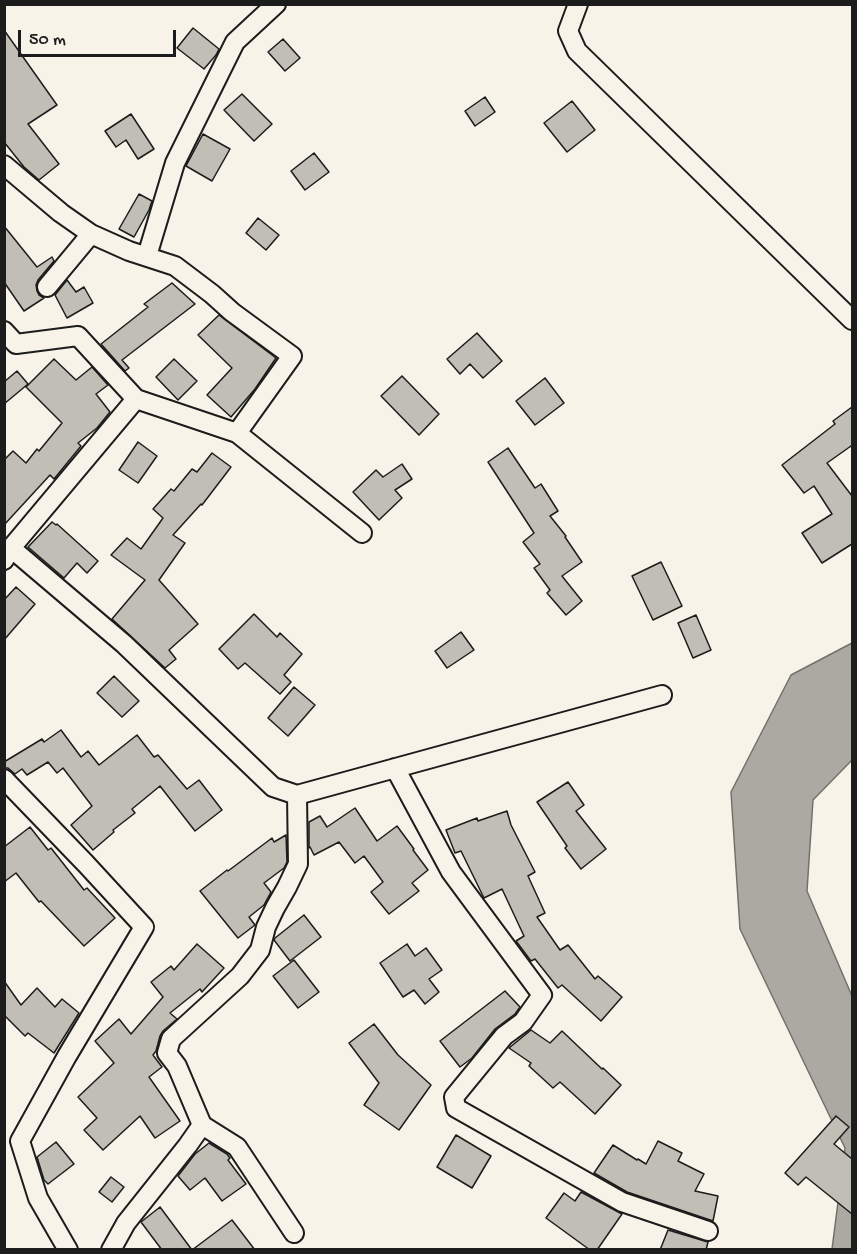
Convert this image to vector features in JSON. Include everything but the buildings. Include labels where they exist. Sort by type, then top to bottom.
[{"type":"street","points":[[147,256],[175,163],[235,42],[276,4]]},
{"type":"street","points":[[578,4],[567,31],[577,51],[852,320]]},
{"type":"street","points":[[4,165],[60,213],[91,234],[129,251],[175,266],[291,356],[237,434]]},
{"type":"street","points":[[47,287],[91,234]]},
{"type":"street","points":[[4,331],[16,344],[78,336],[136,399],[237,434],[362,533]]},
{"type":"street","points":[[136,399],[8,554],[124,644],[273,787],[297,795],[662,695]]},
{"type":"street","points":[[395,768],[451,872],[542,995],[524,1022],[504,1036],[454,1097],[456,1108],[622,1202],[708,1231]]},
{"type":"street","points":[[4,779],[144,927],[67,1056],[20,1141],[38,1198],[68,1250]]},
{"type":"street","points":[[294,1233],[237,1147],[202,1125],[177,1066],[167,1053],[171,1039],[240,976],[260,950],[266,927],[298,864],[297,795]]},
{"type":"street","points":[[111,1250],[126,1223],[202,1125]]},
{"type":"shaded area","points":[[852,643],[852,760],[813,800],[807,891],[852,996],[852,1249],[832,1249],[845,1148],[740,929],[731,792],[791,675]]}]
